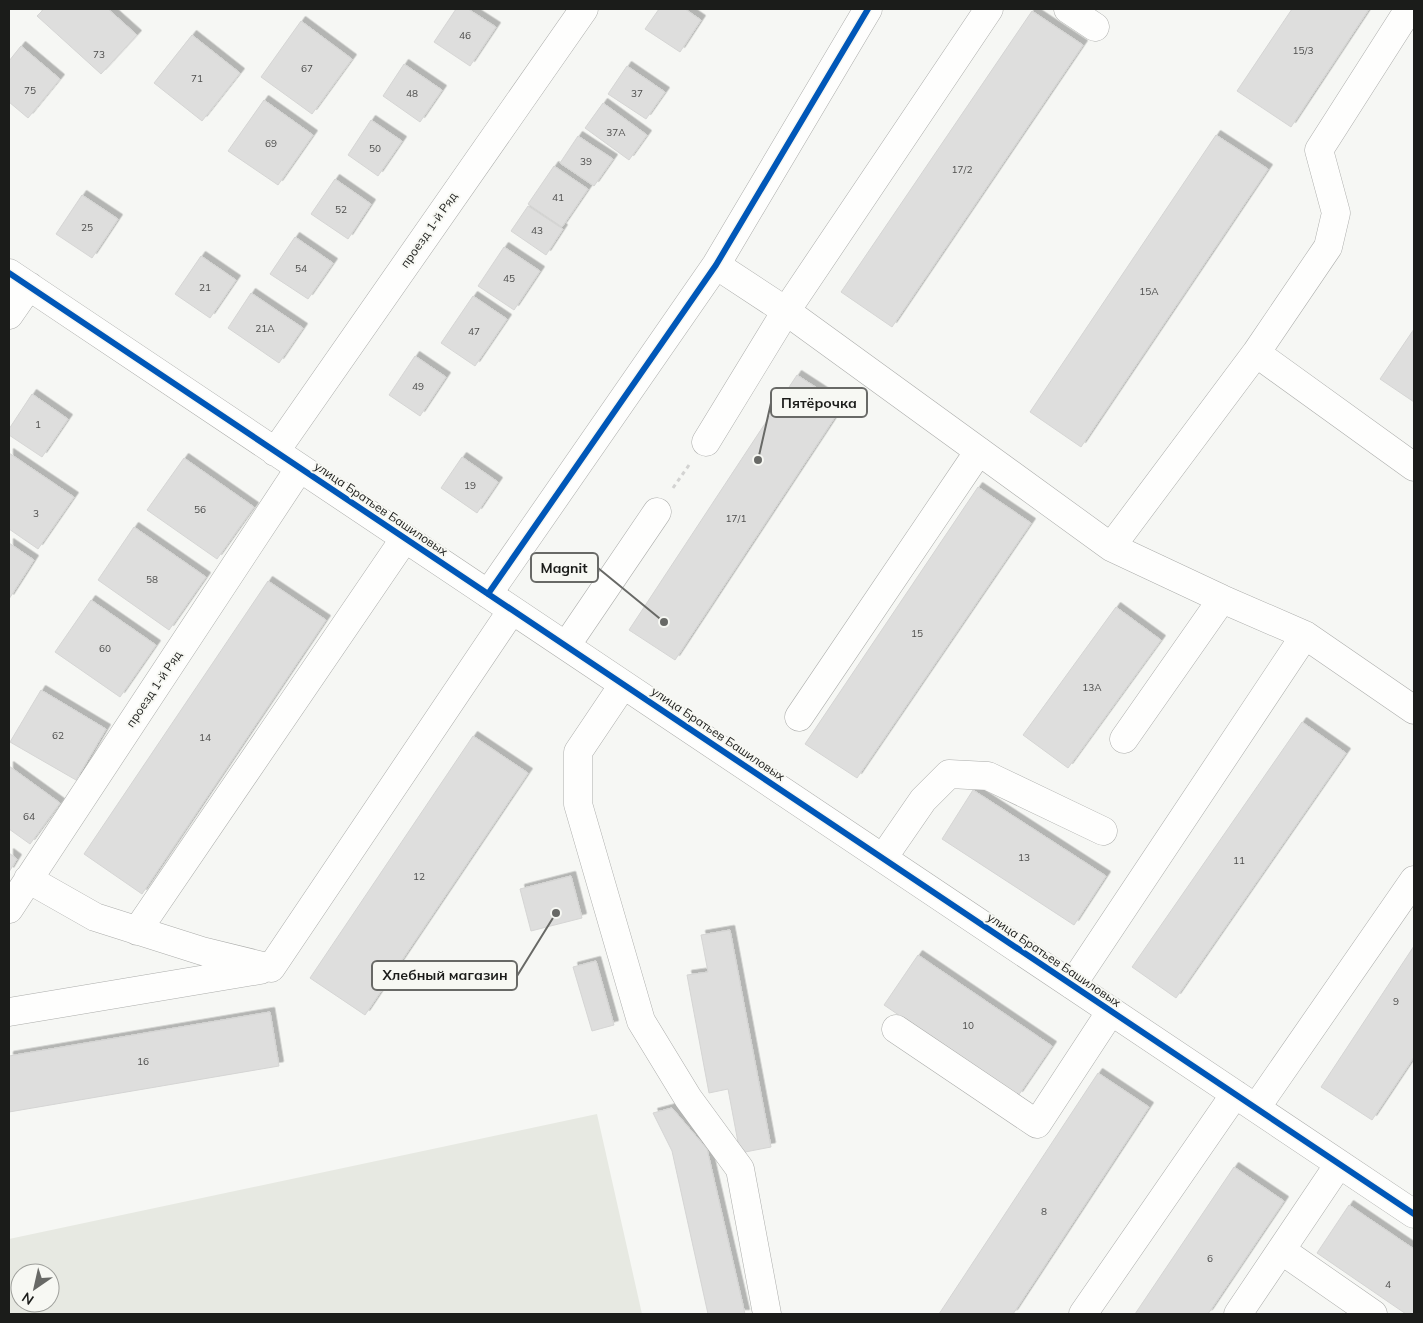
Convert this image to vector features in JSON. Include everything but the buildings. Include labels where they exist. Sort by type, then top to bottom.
[{"type":"street","name":"проезд 1-й Ряд","points":[[275,452],[584,9]]},
{"type":"street","points":[[488,594],[716,265],[868,9]]},
{"type":"street","points":[[706,442],[786,311],[989,9]]},
{"type":"street","points":[[1068,9],[1094,27]]},
{"type":"street","points":[[1112,547],[1256,353],[1328,247],[1336,213],[1319,150],[1409,9]]},
{"type":"street","points":[[716,265],[786,311],[1112,547],[1222,599],[1305,635],[1414,710]]},
{"type":"street","name":"улица Братьев Башиловых","points":[[19,280],[1414,1214]]},
{"type":"street","points":[[9,315],[19,280]]},
{"type":"street","points":[[1256,353],[1414,467]]},
{"type":"street","points":[[799,717],[979,451]]},
{"type":"street","name":"проезд 1-й Ряд","points":[[9,909],[299,469]]},
{"type":"street","points":[[566,646],[657,512]]},
{"type":"street","points":[[137,930],[405,538]]},
{"type":"street","points":[[1124,739],[1222,599]]},
{"type":"street","points":[[9,1012],[271,968],[512,610]]},
{"type":"street","points":[[1072,985],[1305,635]]},
{"type":"street","points":[[623,685],[578,752],[578,804],[641,1022],[688,1098],[740,1169],[766,1314]]},
{"type":"street","points":[[883,858],[923,800],[949,774],[988,776],[1104,831]]},
{"type":"street","points":[[28,878],[95,917],[202,951],[271,968]]},
{"type":"street","points":[[1083,1314],[1414,880]]},
{"type":"street","points":[[896,1029],[1037,1124],[1111,1011]]},
{"type":"street","points":[[1238,1314],[1339,1164]]},
{"type":"street","points":[[1281,1250],[1373,1314]]},
{"type":"path","points":[[657,512],[706,442]]},
{"type":"shaded area","points":[[597,1114],[642,1314],[9,1314],[9,1239]]},
{"type":"cycle path","points":[[488,594],[716,265],[868,9]]},
{"type":"cycle path","points":[[9,273],[1414,1214]]},
{"type":"place","name":"Пятёрочка","points":[[758,460]]},
{"type":"place","name":"Magnit","points":[[664,622]]},
{"type":"place","name":"Хлебный магазин","points":[[556,913]]}]
